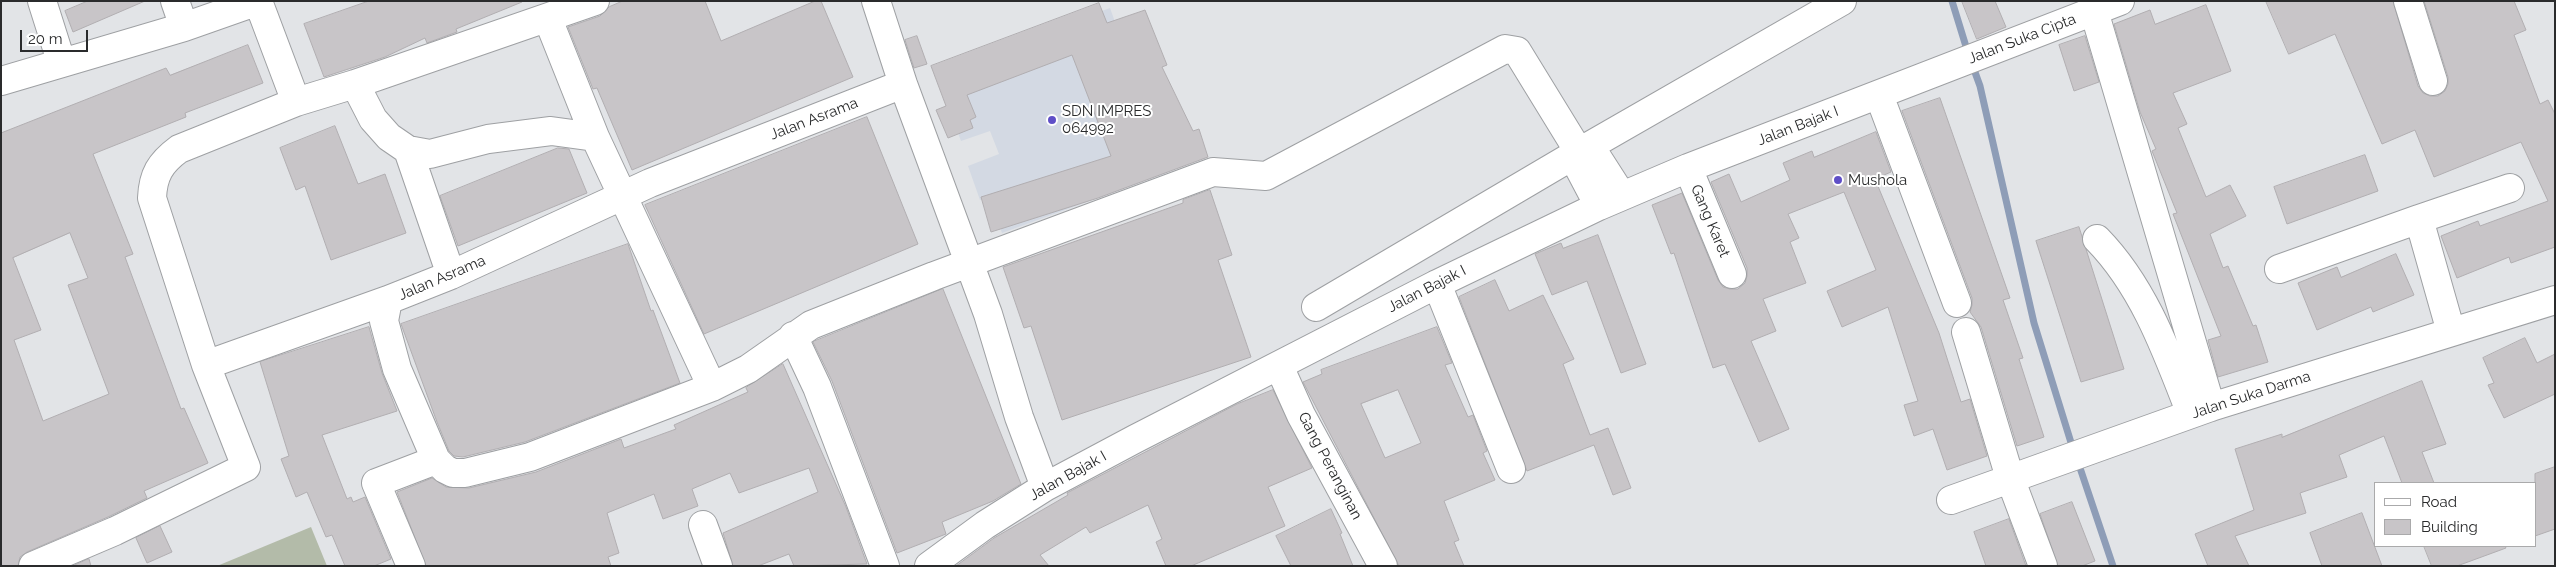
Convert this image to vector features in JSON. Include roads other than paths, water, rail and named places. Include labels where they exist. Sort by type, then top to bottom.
[{"type":"street","points":[[42,1],[61,61]]},
{"type":"street","points":[[175,1],[184,27]]},
{"type":"street","points":[[1,81],[61,61],[184,27],[258,1],[296,102]]},
{"type":"street","points":[[33,566],[115,531],[246,467],[206,365],[152,198],[152,181],[156,172],[167,158],[179,149],[296,102],[548,19],[595,1]]},
{"type":"street","points":[[876,1],[903,84],[969,264],[1045,488]]},
{"type":"street","points":[[1316,307],[1579,152],[1842,1]]},
{"type":"street","name":"Jalan Suka Cipta","points":[[1952,66],[2120,1]]},
{"type":"street","points":[[2408,1],[2433,81]]},
{"type":"street","points":[[2094,11],[2201,410]]},
{"type":"street","points":[[548,19],[595,136],[712,387]]},
{"type":"street","points":[[411,566],[376,483],[436,460],[445,470],[453,473],[465,472],[530,456],[712,387],[748,368],[811,325],[969,264],[1213,172],[1266,176],[1505,49],[1517,51],[1579,152],[1579,168],[1611,201]]},
{"type":"street","name":"Jalan Bajak I","points":[[929,566],[984,525],[1045,488],[1135,439],[1437,284],[1611,201],[1688,168],[1952,66]]},
{"type":"street","points":[[355,84],[373,119],[389,137],[408,150],[430,154],[488,139],[551,131],[595,136]]},
{"type":"street","name":"Jalan Asrama","points":[[436,460],[397,369],[384,321],[388,300],[451,275],[650,182],[903,84]]},
{"type":"street","points":[[1879,95],[1957,304]]},
{"type":"street","points":[[408,150],[451,275]]},
{"type":"street","name":"Gang Karet","points":[[1688,168],[1732,274]]},
{"type":"street","points":[[2279,269],[2510,188]]},
{"type":"street","points":[[2419,219],[2451,332]]},
{"type":"street","points":[[2097,239],[2125,269],[2201,410]]},
{"type":"street","points":[[1437,284],[1511,469]]},
{"type":"street","points":[[206,365],[388,300]]},
{"type":"street","name":"Jalan Suka Darma","points":[[1951,500],[2201,410],[2555,300]]},
{"type":"street","points":[[1966,332],[2010,478],[2043,566]]},
{"type":"street","points":[[793,336],[817,387],[885,566]]},
{"type":"street","name":"Gang Peranginan","points":[[1280,366],[1301,415],[1383,566]]},
{"type":"street","points":[[703,525],[718,566]]},
{"type":"waterway","points":[[1952,1],[1968,53]]},
{"type":"waterway","points":[[1972,64],[1980,86],[2034,323],[2073,449]]},
{"type":"waterway","points":[[2077,459],[2113,566]]},
{"type":"place","name":"SDN IMPRES 064992","points":[[1052,120]]},
{"type":"place","name":"Mushola","points":[[1838,180]]}]
